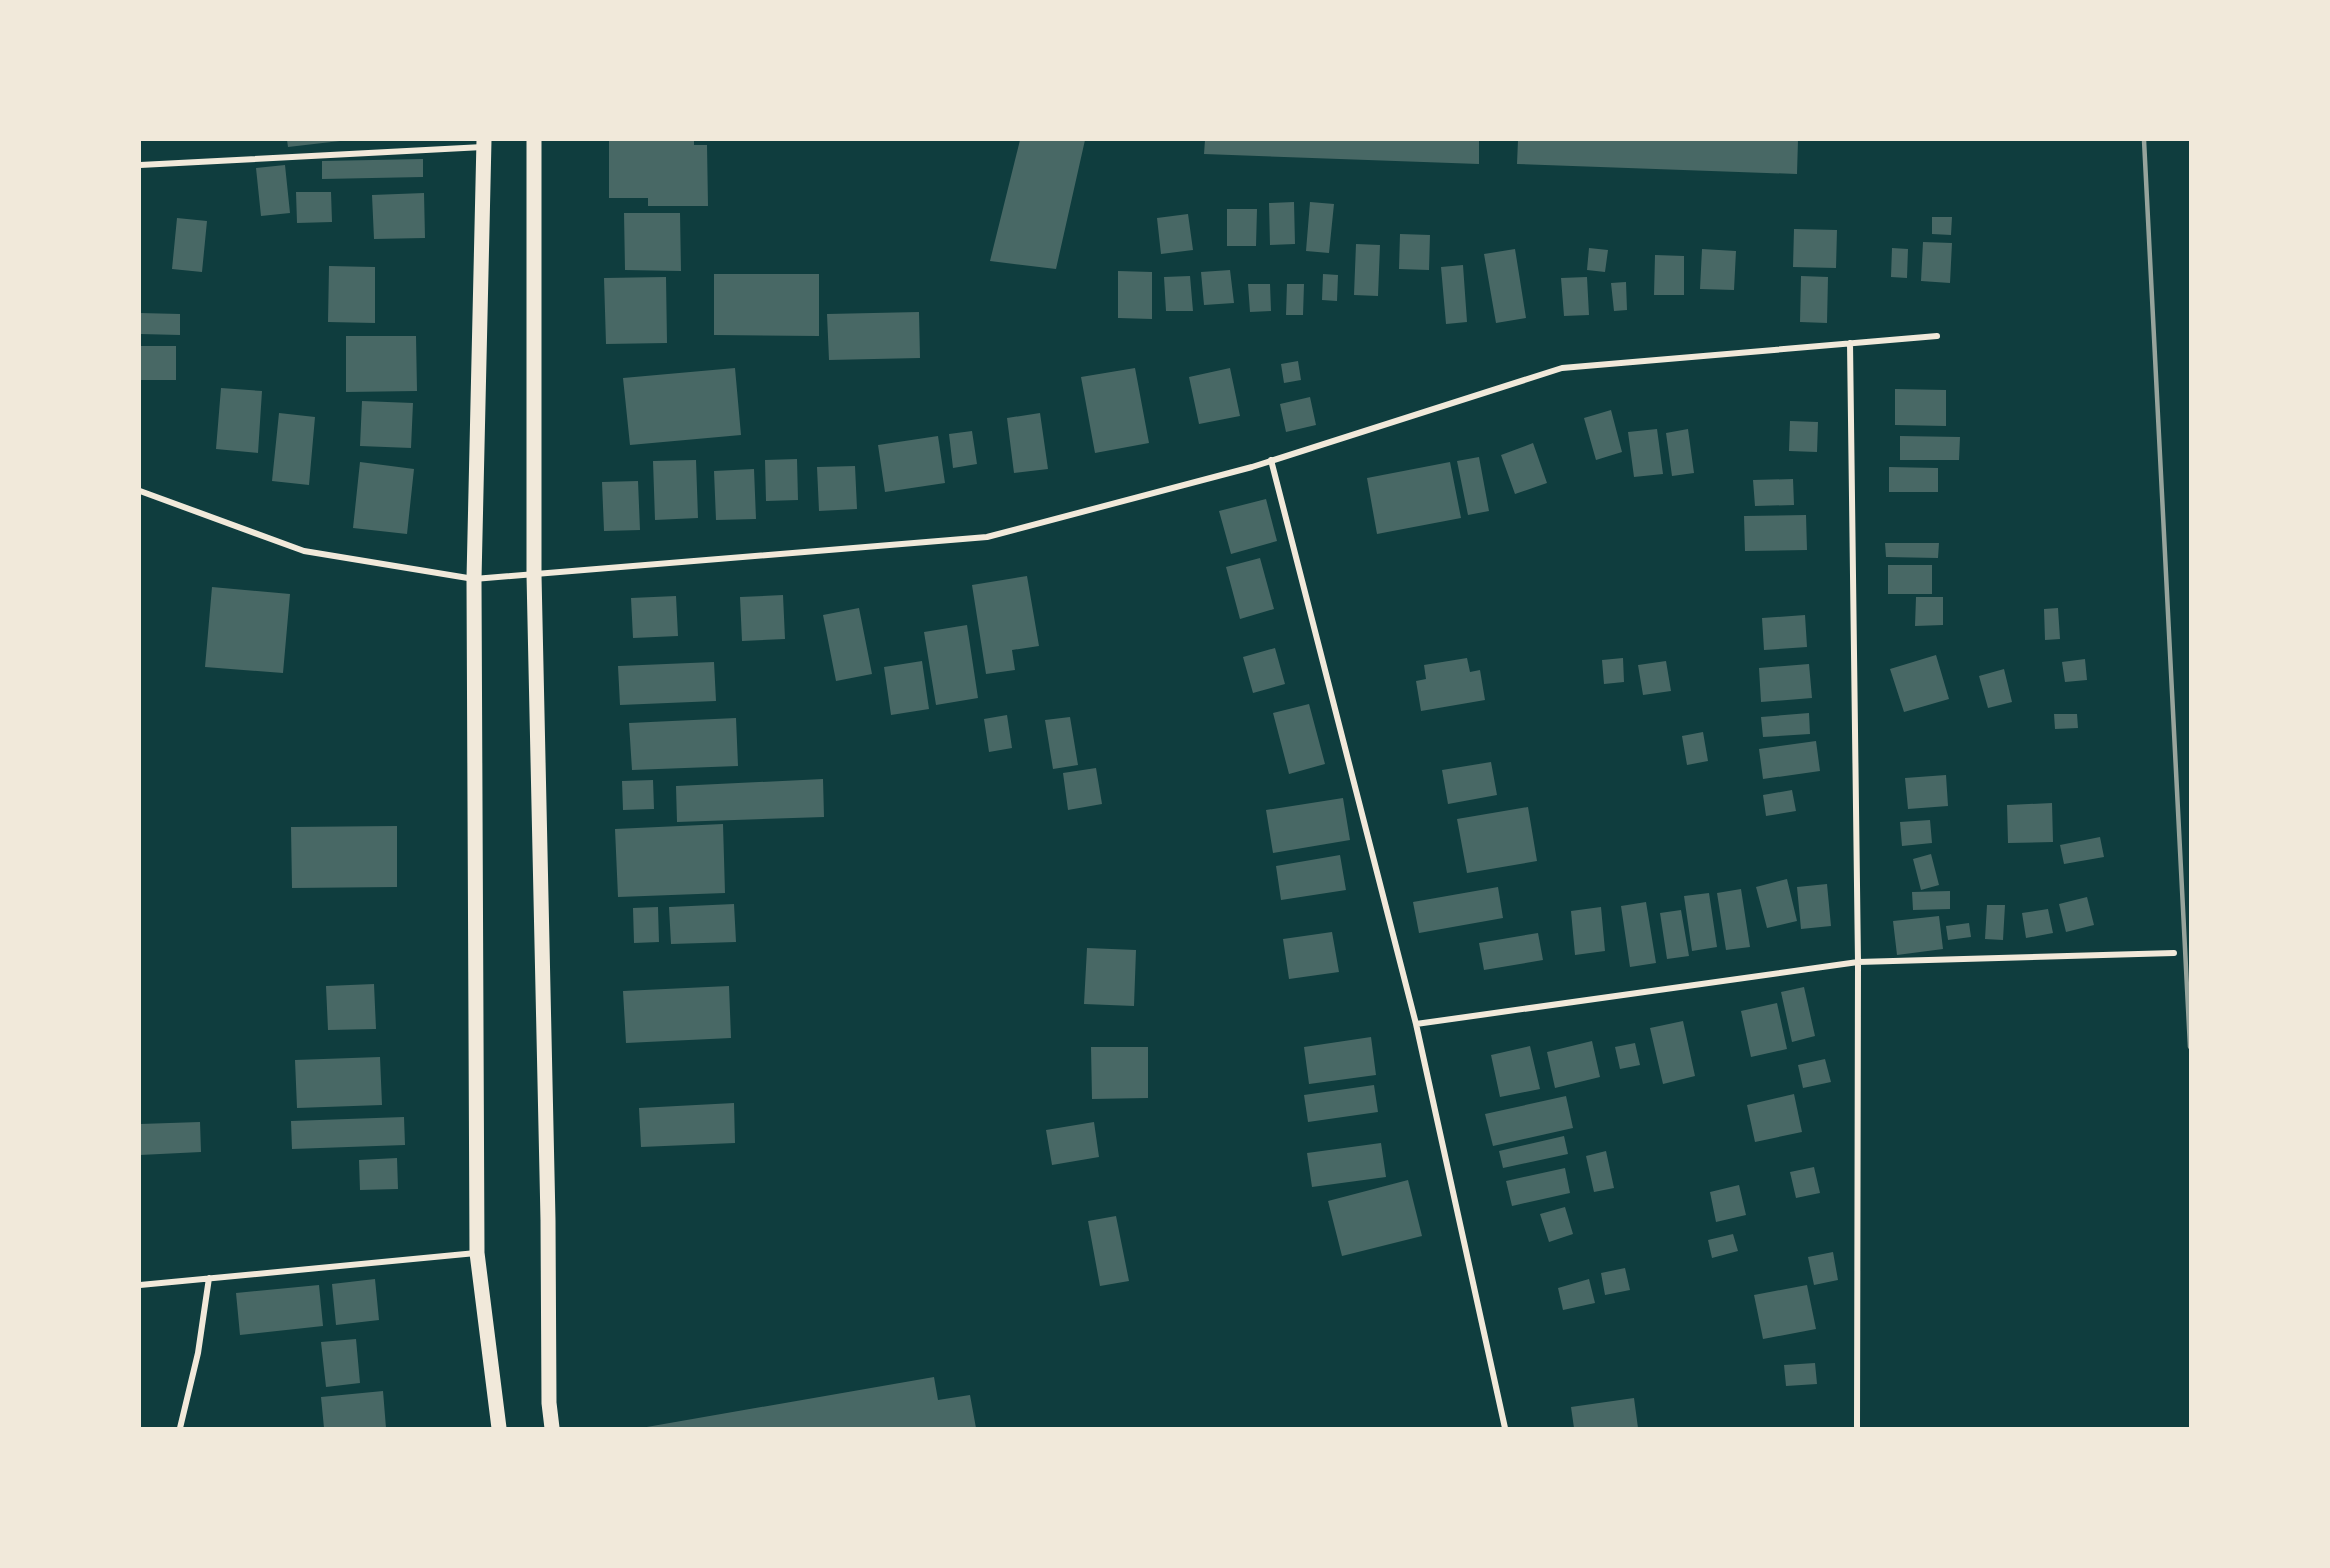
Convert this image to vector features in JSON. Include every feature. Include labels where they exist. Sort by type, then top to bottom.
[{"type":"main road","points":[[534,140],[534,575],[549,1403],[552,1428]]},
{"type":"main road","points":[[484,143],[474,579],[477,1253],[499,1428]]},
{"type":"street","points":[[140,165],[484,143]]},
{"type":"street","points":[[140,491],[304,551],[474,579],[987,537],[1271,460],[1562,368],[1937,336]]},
{"type":"street","points":[[1850,343],[1858,962],[1857,1428]]},
{"type":"street","points":[[1271,460],[1416,1024],[1505,1428]]},
{"type":"street","points":[[1416,1024],[1858,962],[2174,953]]},
{"type":"street","points":[[140,1285],[477,1253]]},
{"type":"street","points":[[180,1428],[198,1353],[209,1278]]},
{"type":"building","points":[[287,140],[340,140],[340,141],[288,147]]},
{"type":"building","points":[[609,140],[694,140],[694,145],[707,145],[708,206],[648,206],[648,198],[609,198]]},
{"type":"building","points":[[1020,140],[1085,140],[1056,269],[990,261]]},
{"type":"building","points":[[1205,140],[1479,140],[1479,164],[1204,154]]},
{"type":"building","points":[[1518,140],[1798,140],[1797,174],[1517,164]]},
{"type":"building","points":[[423,159],[423,177],[322,179],[322,161]]},
{"type":"building","points":[[285,165],[290,213],[261,216],[256,168]]},
{"type":"building","points":[[296,192],[331,192],[332,222],[297,223]]},
{"type":"building","points":[[424,193],[425,238],[374,239],[372,195]]},
{"type":"building","points":[[1294,202],[1295,244],[1270,245],[1269,203]]},
{"type":"building","points":[[1310,202],[1334,204],[1329,253],[1306,251]]},
{"type":"building","points":[[1227,209],[1257,209],[1256,246],[1227,246]]},
{"type":"building","points":[[624,213],[680,213],[681,271],[625,270]]},
{"type":"building","points":[[1188,214],[1193,250],[1161,254],[1157,218]]},
{"type":"building","points":[[1932,217],[1952,217],[1951,235],[1932,234]]},
{"type":"building","points":[[177,218],[207,221],[202,272],[172,269]]},
{"type":"building","points":[[1794,229],[1837,230],[1836,268],[1793,267]]},
{"type":"building","points":[[1400,234],[1430,235],[1429,270],[1399,269]]},
{"type":"building","points":[[1923,242],[1952,243],[1950,283],[1921,281]]},
{"type":"building","points":[[1356,244],[1380,245],[1378,296],[1354,295]]},
{"type":"building","points":[[1589,248],[1608,250],[1605,272],[1587,270]]},
{"type":"building","points":[[1892,248],[1908,249],[1907,278],[1891,277]]},
{"type":"building","points":[[1515,249],[1526,318],[1496,323],[1484,254]]},
{"type":"building","points":[[1702,249],[1736,251],[1734,290],[1700,289]]},
{"type":"building","points":[[1655,255],[1684,256],[1684,295],[1654,295]]},
{"type":"building","points":[[1463,265],[1467,322],[1446,324],[1441,267]]},
{"type":"building","points":[[329,266],[375,267],[375,323],[328,322]]},
{"type":"building","points":[[1230,270],[1234,303],[1204,305],[1201,272]]},
{"type":"building","points":[[1118,271],[1152,272],[1152,319],[1118,318]]},
{"type":"building","points":[[714,274],[819,274],[819,336],[714,335]]},
{"type":"building","points":[[1323,274],[1338,275],[1337,301],[1322,300]]},
{"type":"building","points":[[1190,276],[1193,311],[1166,311],[1164,277]]},
{"type":"building","points":[[1801,276],[1828,277],[1827,323],[1800,322]]},
{"type":"building","points":[[666,277],[667,343],[606,344],[604,278]]},
{"type":"building","points":[[1587,277],[1589,315],[1564,316],[1561,278]]},
{"type":"building","points":[[1626,282],[1627,310],[1614,311],[1611,283]]},
{"type":"building","points":[[1248,284],[1270,284],[1271,311],[1250,312]]},
{"type":"building","points":[[1287,284],[1304,284],[1303,315],[1286,315]]},
{"type":"building","points":[[919,312],[920,358],[829,360],[827,314]]},
{"type":"building","points":[[140,313],[180,314],[180,335],[140,334]]},
{"type":"building","points":[[346,336],[416,336],[417,391],[346,392]]},
{"type":"building","points":[[140,346],[176,346],[176,380],[140,380]]},
{"type":"building","points":[[1298,361],[1301,380],[1284,383],[1281,364]]},
{"type":"building","points":[[735,368],[741,435],[630,445],[623,378]]},
{"type":"building","points":[[1135,368],[1149,443],[1095,453],[1081,377]]},
{"type":"building","points":[[1230,368],[1240,416],[1199,424],[1189,377]]},
{"type":"building","points":[[221,388],[262,391],[258,453],[216,449]]},
{"type":"building","points":[[1895,389],[1946,390],[1946,426],[1895,425]]},
{"type":"building","points":[[1310,397],[1316,425],[1286,432],[1280,404]]},
{"type":"building","points":[[362,401],[413,403],[411,448],[360,446]]},
{"type":"building","points":[[1611,410],[1622,452],[1596,460],[1584,418]]},
{"type":"building","points":[[279,413],[315,417],[309,485],[272,481]]},
{"type":"building","points":[[1040,413],[1048,469],[1014,473],[1007,418]]},
{"type":"building","points":[[1790,421],[1818,422],[1817,452],[1789,451]]},
{"type":"building","points":[[1657,429],[1663,474],[1634,477],[1628,432]]},
{"type":"building","points":[[1688,429],[1694,473],[1672,476],[1666,433]]},
{"type":"building","points":[[972,431],[977,464],[953,468],[949,434]]},
{"type":"building","points":[[938,436],[945,483],[885,492],[878,445]]},
{"type":"building","points":[[1900,436],[1960,437],[1959,460],[1900,460]]},
{"type":"building","points":[[1533,443],[1547,483],[1515,494],[1501,455]]},
{"type":"building","points":[[1479,457],[1489,511],[1468,515],[1457,461]]},
{"type":"building","points":[[797,459],[798,500],[766,501],[765,460]]},
{"type":"building","points":[[696,460],[698,518],[655,520],[653,461]]},
{"type":"building","points":[[360,462],[414,469],[407,534],[353,528]]},
{"type":"building","points":[[1450,462],[1461,518],[1377,534],[1367,478]]},
{"type":"building","points":[[855,466],[857,509],[819,511],[817,467]]},
{"type":"building","points":[[1889,467],[1938,468],[1938,492],[1889,492]]},
{"type":"building","points":[[754,469],[756,519],[716,520],[714,471]]},
{"type":"building","points":[[1793,479],[1794,505],[1755,506],[1753,480]]},
{"type":"building","points":[[638,481],[640,530],[604,531],[602,482]]},
{"type":"building","points":[[1266,499],[1277,541],[1231,554],[1219,511]]},
{"type":"building","points":[[1806,515],[1807,550],[1745,551],[1744,516]]},
{"type":"building","points":[[1885,543],[1939,543],[1938,558],[1886,557]]},
{"type":"building","points":[[1260,558],[1274,609],[1240,619],[1226,567]]},
{"type":"building","points":[[1888,565],[1932,565],[1932,594],[1888,594]]},
{"type":"building","points":[[1027,576],[1039,646],[1012,650],[1015,670],[986,674],[972,585]]},
{"type":"building","points":[[212,587],[290,594],[283,673],[205,667]]},
{"type":"building","points":[[783,595],[785,639],[742,641],[740,597]]},
{"type":"building","points":[[676,596],[678,636],[633,638],[631,598]]},
{"type":"building","points":[[1916,597],[1943,597],[1943,625],[1915,626]]},
{"type":"building","points":[[859,608],[872,674],[836,681],[823,615]]},
{"type":"building","points":[[2058,608],[2060,639],[2045,640],[2044,609]]},
{"type":"building","points":[[1805,615],[1807,647],[1764,650],[1762,618]]},
{"type":"building","points":[[967,625],[978,698],[936,705],[924,632]]},
{"type":"building","points":[[1275,648],[1285,684],[1253,693],[1243,657]]},
{"type":"building","points":[[1936,655],[1949,699],[1904,712],[1890,669]]},
{"type":"building","points":[[1467,658],[1470,672],[1480,670],[1485,700],[1421,711],[1416,681],[1426,679],[1424,665]]},
{"type":"building","points":[[1623,658],[1624,682],[1604,684],[1602,660]]},
{"type":"building","points":[[2085,659],[2087,680],[2065,682],[2062,662]]},
{"type":"building","points":[[922,661],[929,709],[891,715],[884,667]]},
{"type":"building","points":[[1666,661],[1671,691],[1643,695],[1638,665]]},
{"type":"building","points":[[714,662],[716,701],[620,705],[618,666]]},
{"type":"building","points":[[1809,664],[1812,698],[1761,702],[1759,668]]},
{"type":"building","points":[[2004,669],[2012,702],[1988,708],[1979,676]]},
{"type":"building","points":[[1309,704],[1325,764],[1289,774],[1273,713]]},
{"type":"building","points":[[1809,713],[1810,734],[1763,737],[1761,717]]},
{"type":"building","points":[[2054,714],[2077,714],[2078,728],[2055,729]]},
{"type":"building","points":[[1007,715],[1012,748],[989,752],[984,719]]},
{"type":"building","points":[[1070,717],[1078,765],[1053,769],[1045,720]]},
{"type":"building","points":[[736,718],[738,766],[632,770],[629,723]]},
{"type":"building","points":[[1703,732],[1708,761],[1687,765],[1682,736]]},
{"type":"building","points":[[1816,741],[1820,771],[1763,779],[1759,749]]},
{"type":"building","points":[[1491,762],[1497,795],[1448,804],[1442,770]]},
{"type":"building","points":[[1096,768],[1102,804],[1068,810],[1063,773]]},
{"type":"building","points":[[1946,775],[1948,806],[1908,809],[1905,778]]},
{"type":"building","points":[[823,779],[824,817],[677,822],[676,786]]},
{"type":"building","points":[[653,780],[654,809],[623,810],[622,781]]},
{"type":"building","points":[[1792,790],[1796,811],[1766,816],[1763,795]]},
{"type":"building","points":[[1343,798],[1350,840],[1273,853],[1266,810]]},
{"type":"building","points":[[2052,803],[2053,842],[2008,843],[2007,805]]},
{"type":"building","points":[[1528,807],[1537,861],[1467,873],[1457,819]]},
{"type":"building","points":[[1930,820],[1932,843],[1902,846],[1900,822]]},
{"type":"building","points":[[723,824],[725,893],[618,897],[615,829]]},
{"type":"building","points":[[397,826],[397,887],[292,888],[291,827]]},
{"type":"building","points":[[2100,837],[2104,857],[2064,864],[2060,845]]},
{"type":"building","points":[[1931,854],[1939,885],[1921,890],[1913,859]]},
{"type":"building","points":[[1340,855],[1346,890],[1281,900],[1276,866]]},
{"type":"building","points":[[1787,879],[1797,921],[1767,928],[1756,887]]},
{"type":"building","points":[[1827,884],[1831,926],[1801,929],[1797,887]]},
{"type":"building","points":[[1498,887],[1503,918],[1419,933],[1413,902]]},
{"type":"building","points":[[1741,889],[1750,947],[1726,950],[1717,893]]},
{"type":"building","points":[[1950,891],[1950,909],[1913,910],[1912,892]]},
{"type":"building","points":[[1709,893],[1717,947],[1692,951],[1684,896]]},
{"type":"building","points":[[2087,897],[2094,925],[2066,932],[2059,904]]},
{"type":"building","points":[[1646,902],[1656,963],[1630,967],[1621,906]]},
{"type":"building","points":[[734,904],[736,942],[671,944],[669,907]]},
{"type":"building","points":[[1987,905],[2005,905],[2003,940],[1985,939]]},
{"type":"building","points":[[658,907],[659,942],[634,943],[633,908]]},
{"type":"building","points":[[1601,907],[1605,951],[1575,955],[1571,911]]},
{"type":"building","points":[[2048,909],[2053,933],[2026,938],[2022,913]]},
{"type":"building","points":[[1681,910],[1689,956],[1667,959],[1660,913]]},
{"type":"building","points":[[1939,916],[1943,949],[1897,955],[1893,921]]},
{"type":"building","points":[[1969,923],[1971,937],[1948,940],[1946,926]]},
{"type":"building","points":[[1332,932],[1339,972],[1289,979],[1283,939]]},
{"type":"building","points":[[1538,933],[1543,960],[1484,970],[1479,943]]},
{"type":"building","points":[[1087,948],[1136,950],[1134,1006],[1084,1004]]},
{"type":"building","points":[[374,984],[376,1029],[328,1030],[326,986]]},
{"type":"building","points":[[729,986],[731,1038],[626,1043],[623,991]]},
{"type":"building","points":[[1804,987],[1815,1036],[1792,1042],[1781,992]]},
{"type":"building","points":[[1777,1003],[1787,1049],[1751,1057],[1741,1011]]},
{"type":"building","points":[[1683,1021],[1695,1076],[1663,1084],[1650,1028]]},
{"type":"building","points":[[1371,1037],[1376,1075],[1309,1084],[1304,1047]]},
{"type":"building","points":[[1592,1041],[1600,1077],[1555,1088],[1547,1052]]},
{"type":"building","points":[[1635,1043],[1640,1065],[1620,1069],[1615,1047]]},
{"type":"building","points":[[1530,1046],[1540,1089],[1500,1097],[1491,1055]]},
{"type":"building","points":[[1091,1047],[1148,1047],[1148,1098],[1092,1099]]},
{"type":"building","points":[[380,1057],[382,1105],[297,1108],[295,1060]]},
{"type":"building","points":[[1825,1059],[1831,1082],[1803,1088],[1798,1065]]},
{"type":"building","points":[[1374,1085],[1378,1112],[1308,1122],[1304,1095]]},
{"type":"building","points":[[1794,1094],[1802,1132],[1755,1142],[1747,1105]]},
{"type":"building","points":[[1566,1096],[1573,1128],[1493,1146],[1485,1114]]},
{"type":"building","points":[[734,1103],[735,1143],[641,1147],[639,1108]]},
{"type":"building","points":[[404,1117],[405,1145],[292,1149],[291,1121]]},
{"type":"building","points":[[200,1122],[201,1152],[140,1155],[140,1124]]},
{"type":"building","points":[[1094,1122],[1099,1157],[1052,1165],[1046,1130]]},
{"type":"building","points":[[1564,1136],[1568,1154],[1503,1168],[1499,1151]]},
{"type":"building","points":[[1381,1143],[1386,1177],[1312,1187],[1307,1153]]},
{"type":"building","points":[[1606,1151],[1614,1188],[1594,1192],[1586,1156]]},
{"type":"building","points":[[397,1158],[398,1189],[360,1190],[359,1160]]},
{"type":"building","points":[[1814,1167],[1820,1193],[1796,1198],[1790,1172]]},
{"type":"building","points":[[1565,1168],[1570,1193],[1512,1206],[1506,1181]]},
{"type":"building","points":[[1408,1180],[1422,1236],[1342,1256],[1328,1201]]},
{"type":"building","points":[[1739,1185],[1746,1215],[1716,1222],[1710,1192]]},
{"type":"building","points":[[1565,1207],[1573,1234],[1549,1242],[1540,1214]]},
{"type":"building","points":[[1116,1216],[1129,1281],[1100,1286],[1088,1221]]},
{"type":"building","points":[[1733,1234],[1738,1251],[1712,1258],[1708,1240]]},
{"type":"building","points":[[1833,1252],[1838,1280],[1814,1285],[1808,1257]]},
{"type":"building","points":[[1625,1268],[1630,1290],[1605,1295],[1601,1273]]},
{"type":"building","points":[[375,1279],[379,1320],[336,1325],[332,1284]]},
{"type":"building","points":[[1589,1279],[1595,1303],[1563,1310],[1558,1288]]},
{"type":"building","points":[[319,1285],[323,1326],[240,1335],[236,1293]]},
{"type":"building","points":[[1807,1285],[1816,1329],[1763,1339],[1754,1295]]},
{"type":"building","points":[[356,1339],[360,1383],[326,1387],[321,1342]]},
{"type":"building","points":[[1815,1363],[1817,1384],[1786,1386],[1784,1365]]},
{"type":"building","points":[[934,1377],[938,1400],[970,1395],[976,1428],[641,1428]]},
{"type":"building","points":[[383,1391],[386,1428],[324,1428],[321,1397]]},
{"type":"building","points":[[1634,1398],[1638,1428],[1574,1428],[1571,1407]]},
{"type":"railway","points":[[2144,140],[2190,1047]]}]
